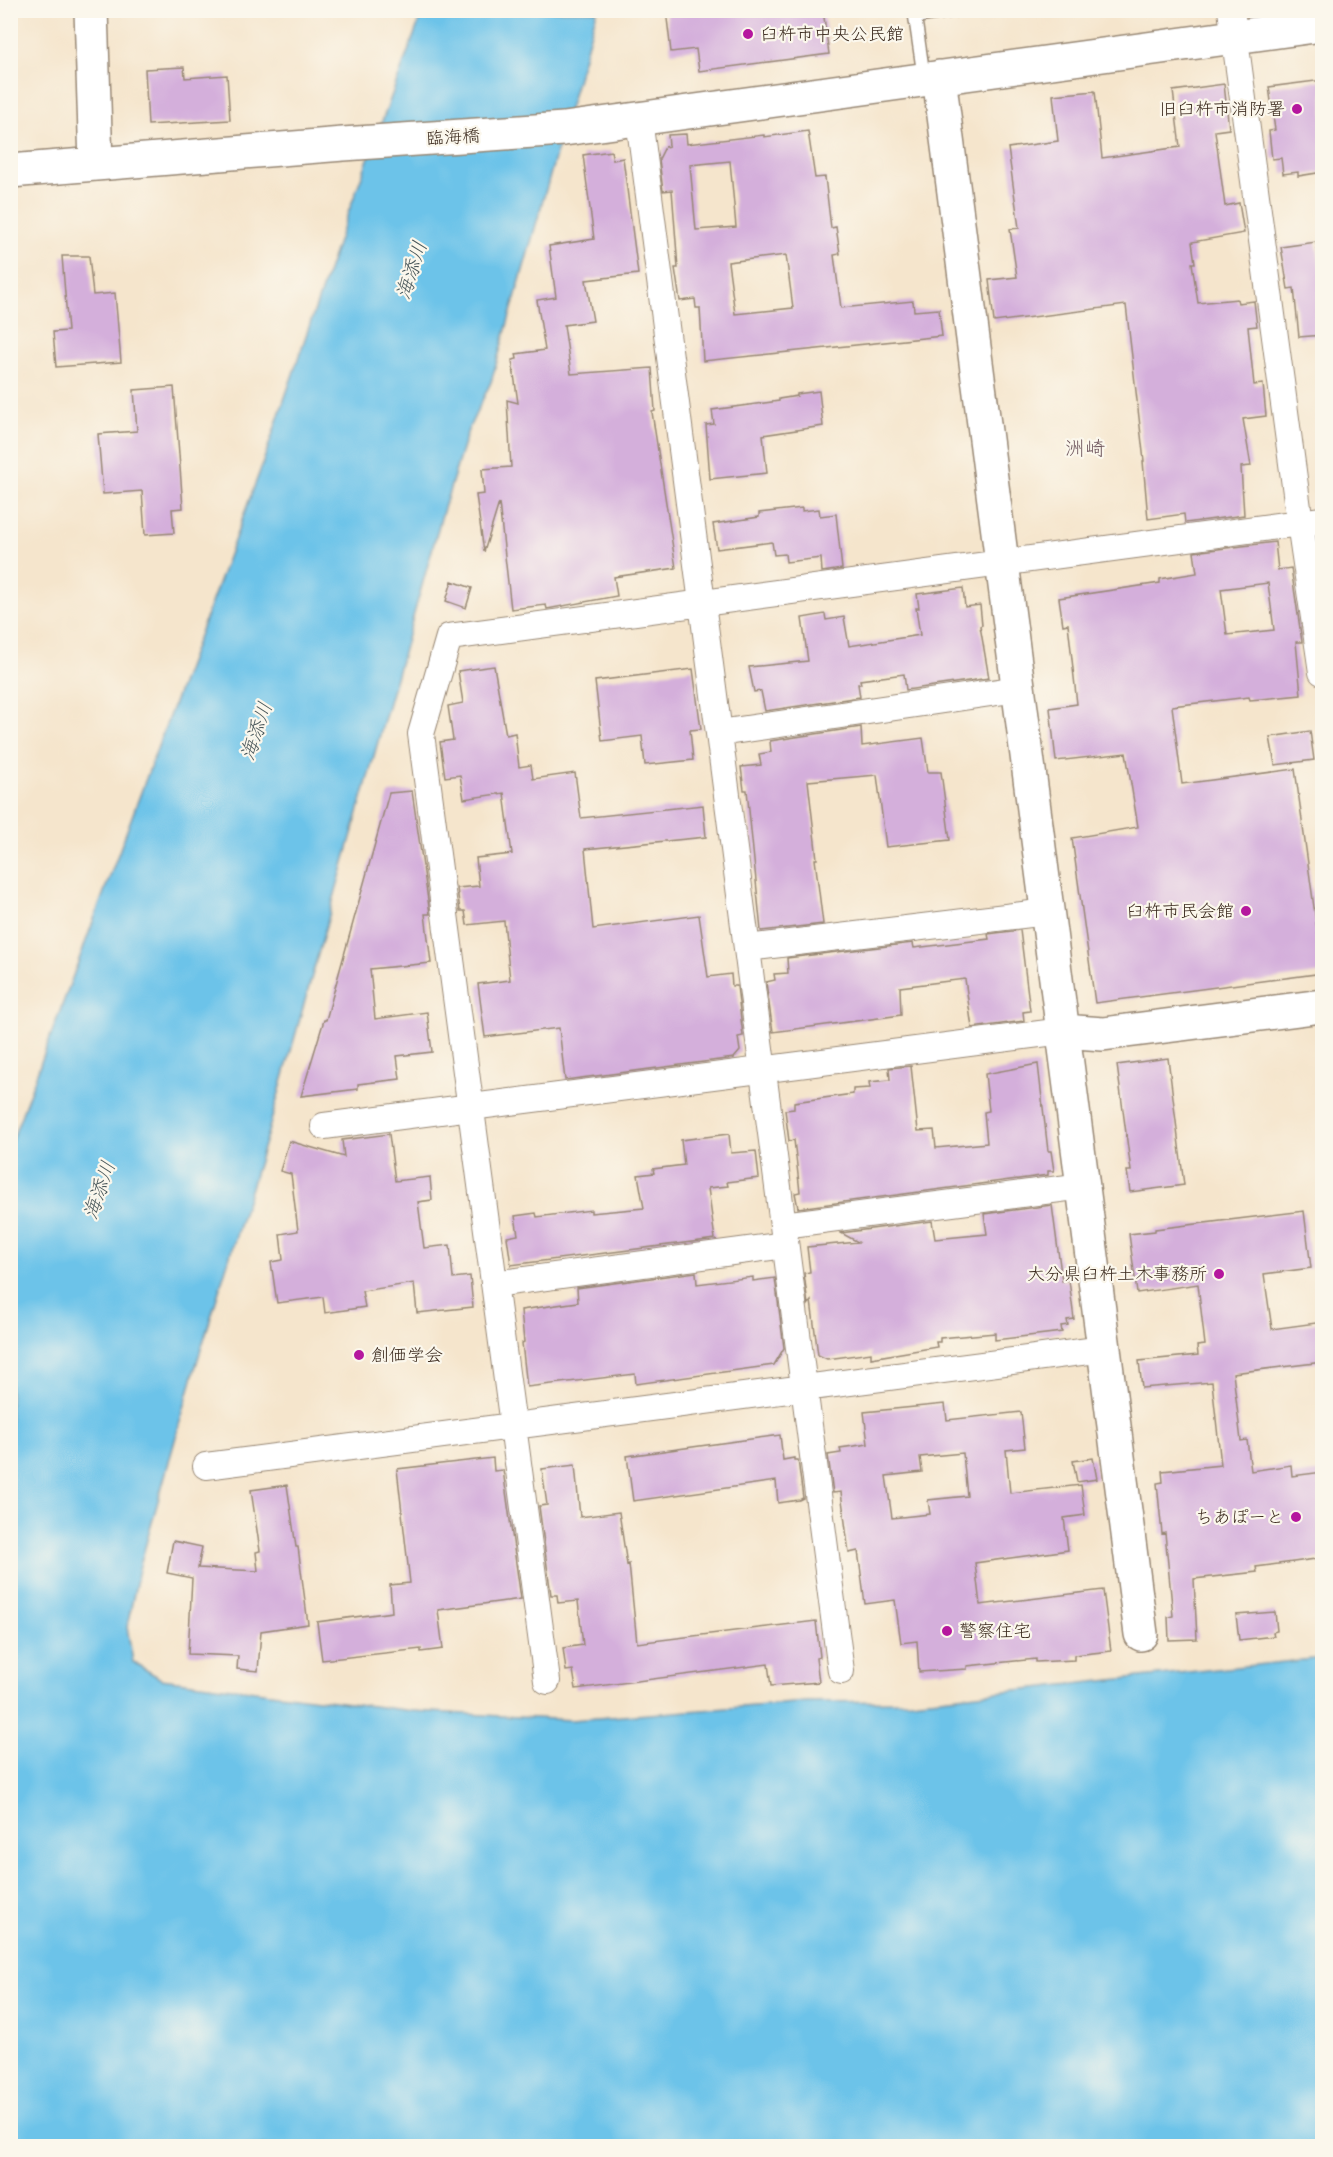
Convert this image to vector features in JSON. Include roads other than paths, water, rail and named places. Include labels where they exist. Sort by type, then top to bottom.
[{"type":"street","points":[[91,10],[96,164]]},
{"type":"street","points":[[1233,24],[1311,522],[1323,672]]},
{"type":"street","name":"臨海橋","points":[[10,171],[564,129],[932,78],[1233,24],[1323,24]]},
{"type":"street","points":[[932,78],[1002,563],[1141,1634]]},
{"type":"street","points":[[639,119],[841,1671]]},
{"type":"street","points":[[547,1681],[421,734],[449,637],[1311,522]]},
{"type":"street","points":[[719,733],[1018,689]]},
{"type":"street","points":[[747,948],[1047,912]]},
{"type":"street","points":[[324,1126],[1063,1031],[1103,1034],[1323,1006]]},
{"type":"street","points":[[494,1284],[1083,1186]]},
{"type":"street","points":[[206,1466],[1104,1348]]},
{"type":"lane","points":[[932,78],[915,17],[959,10]]},
{"type":"water","name":"海添川","points":[[423,11],[597,11],[491,382],[468,430],[441,518],[268,1132],[194,1372],[139,1569],[127,1627],[133,1662],[161,1679],[412,1711],[571,1720],[807,1702],[911,1701],[1322,1658],[1322,2146],[11,2146],[10,1146],[260,471],[344,224]]},
{"type":"place","name":"臼杵市中央公民館","points":[[748,34]]},
{"type":"place","name":"旧臼杵市消防署","points":[[1297,109]]},
{"type":"place","name":"臼杵市民会館","points":[[1246,911]]},
{"type":"place","name":"大分県臼杵土木事務所","points":[[1219,1274]]},
{"type":"place","name":"創価学会","points":[[359,1355]]},
{"type":"place","name":"ちあぽーと","points":[[1296,1517]]},
{"type":"place","name":"警察住宅","points":[[947,1631]]},
{"type":"district","name":"洲崎","points":[[1085,448]]}]
